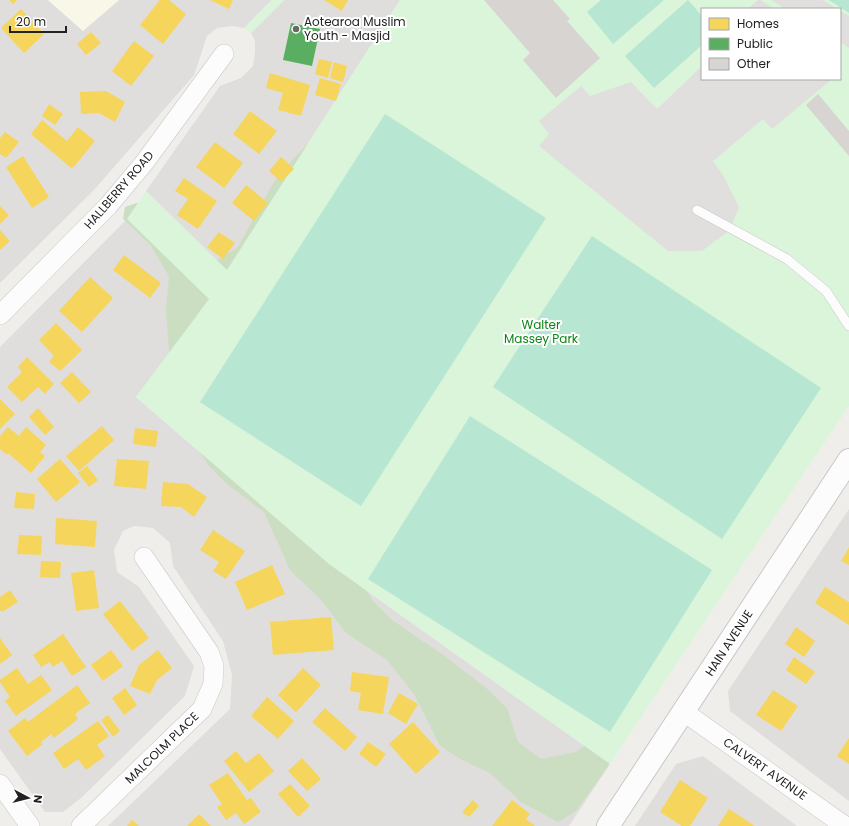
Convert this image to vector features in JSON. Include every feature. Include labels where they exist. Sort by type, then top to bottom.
[{"type":"street","name":"HALLBERRY ROAD","points":[[0,315],[108,206],[144,163],[224,54]]},
{"type":"street","name":"HAIN AVENUE","points":[[608,826],[849,460]]},
{"type":"street","name":"MALCOLM PLACE","points":[[81,826],[202,709],[213,684],[214,666],[209,652],[144,557]]},
{"type":"street","name":"CALVERT AVENUE","points":[[684,712],[845,826]]},
{"type":"street","points":[[0,784],[30,826]]},
{"type":"lane","points":[[697,210],[787,259],[826,290],[849,326]]},
{"type":"shaded area","points":[[0,0],[48,0],[83,31],[119,0],[272,0],[244,28],[232,26],[217,28],[207,36],[194,75],[94,190],[0,283]]},
{"type":"shaded area","points":[[48,0],[119,0],[83,31]]},
{"type":"shaded area","points":[[284,0],[400,0],[227,270],[146,191],[220,86],[241,78],[253,66],[255,41],[251,33]]},
{"type":"shaded area","points":[[758,0],[761,0],[773,8],[748,8]]},
{"type":"shaded area","points":[[771,0],[823,0],[835,8],[784,8]]},
{"type":"shaded area","points":[[841,12],[849,16],[849,48],[841,43]]},
{"type":"shaded area","points":[[701,67],[701,80],[831,80],[772,129],[763,119],[713,161],[723,175],[739,207],[730,230],[702,251],[668,251],[539,146],[549,134],[539,121],[581,86],[590,96],[631,82],[657,109]]},
{"type":"shaded area","points":[[127,219],[210,299],[136,397],[329,564],[610,764],[569,826],[108,826],[230,709],[232,675],[223,641],[173,566],[170,543],[153,528],[134,526],[123,531],[114,550],[117,572],[139,587],[194,666],[185,696],[81,798],[63,812],[45,812],[0,749],[0,347]]},
{"type":"shaded area","points":[[849,509],[849,801],[730,711],[728,691]]},
{"type":"shaded area","points":[[703,756],[797,826],[635,826],[676,764]]},
{"type":"green space","points":[[272,0],[284,0],[251,33],[244,28]]},
{"type":"green space","name":"Walter Massey Park","points":[[400,0],[849,0],[849,406],[610,764],[329,564],[136,397],[209,299],[127,219],[146,191],[227,270]]},
{"type":"green space","points":[[601,0],[664,0],[613,44],[587,12]]},
{"type":"green space","points":[[688,0],[701,15],[701,46],[654,88],[625,56]]},
{"type":"green space","points":[[829,0],[849,0],[849,13]]},
{"type":"green space","points":[[385,114],[546,218],[361,506],[200,402]]},
{"type":"green space","points":[[317,135],[192,357],[169,352],[166,308],[169,276],[151,246],[123,219],[125,207],[145,200],[195,250],[217,260],[238,247],[272,185],[293,159]]},
{"type":"green space","points":[[592,236],[821,388],[722,539],[493,387]]},
{"type":"green space","points":[[470,416],[712,570],[610,732],[368,579]]},
{"type":"green space","points":[[200,452],[356,574],[373,601],[392,620],[442,654],[485,687],[507,708],[518,742],[541,759],[576,752],[601,735],[615,751],[607,768],[576,811],[558,822],[521,802],[490,773],[462,760],[440,746],[414,694],[387,660],[346,633],[322,601],[290,570],[264,512],[228,485],[209,466]]},
{"type":"building: Homes","points":[[9,0],[17,0],[13,4]]},
{"type":"building: Homes","points":[[160,0],[169,0],[186,14],[163,44],[140,25]]},
{"type":"building: Homes","points":[[210,0],[233,0],[229,9]]},
{"type":"building: Homes","points":[[324,0],[348,0],[342,11]]},
{"type":"building: Homes","points":[[21,9],[44,34],[24,53],[1,28]]},
{"type":"building: Homes","points":[[91,32],[101,43],[86,55],[77,44]]},
{"type":"building: Homes","points":[[134,41],[154,56],[131,86],[112,71]]},
{"type":"building: Homes","points":[[319,59],[332,62],[328,78],[315,74]]},
{"type":"building: Homes","points":[[334,62],[347,66],[343,82],[330,78]]},
{"type":"building: Homes","points":[[270,73],[310,85],[301,116],[278,110],[283,93],[266,88]]},
{"type":"building: Homes","points":[[320,78],[341,84],[336,101],[315,95]]},
{"type":"building: Homes","points":[[106,91],[125,102],[115,122],[99,113],[81,114],[80,92]]},
{"type":"building: Homes","points":[[49,104],[63,114],[55,125],[42,116]]},
{"type":"building: Homes","points":[[250,111],[277,131],[259,154],[233,134]]},
{"type":"building: Homes","points":[[42,120],[67,141],[78,127],[95,141],[73,168],[71,168],[31,134]]},
{"type":"building: Homes","points":[[5,132],[19,142],[6,158],[0,154],[0,138]]},
{"type":"building: Homes","points":[[215,142],[243,163],[224,188],[196,167]]},
{"type":"building: Homes","points":[[23,156],[49,197],[32,208],[6,167]]},
{"type":"building: Homes","points":[[281,157],[294,169],[281,182],[269,171]]},
{"type":"building: Homes","points":[[184,178],[217,201],[198,229],[177,215],[188,199],[175,191]]},
{"type":"building: Homes","points":[[246,185],[268,203],[254,221],[232,203]]},
{"type":"building: Homes","points":[[0,206],[9,215],[0,224]]},
{"type":"building: Homes","points":[[0,230],[10,241],[0,250]]},
{"type":"building: Homes","points":[[219,232],[235,243],[223,259],[207,247]]},
{"type":"building: Homes","points":[[124,255],[161,283],[150,298],[113,270]]},
{"type":"building: Homes","points":[[90,277],[113,298],[82,332],[59,311]]},
{"type":"building: Homes","points":[[56,323],[82,350],[60,371],[49,362],[54,356],[39,340]]},
{"type":"building: Homes","points":[[27,357],[54,384],[45,394],[38,387],[22,402],[7,387],[22,372],[18,367]]},
{"type":"building: Homes","points":[[72,372],[91,392],[79,403],[60,383]]},
{"type":"building: Homes","points":[[0,399],[15,414],[0,429]]},
{"type":"building: Homes","points":[[38,408],[54,427],[45,435],[29,417]]},
{"type":"building: Homes","points":[[102,426],[114,440],[79,471],[66,456]]},
{"type":"building: Homes","points":[[8,427],[19,436],[26,427],[46,445],[40,452],[45,456],[31,473],[8,453],[7,455],[0,449],[0,436]]},
{"type":"building: Homes","points":[[135,428],[158,431],[156,447],[133,444]]},
{"type":"building: Homes","points":[[60,459],[80,482],[56,502],[37,479]]},
{"type":"building: Homes","points":[[117,459],[149,461],[146,489],[114,486]]},
{"type":"building: Homes","points":[[87,466],[98,480],[89,487],[78,473]]},
{"type":"building: Homes","points":[[163,482],[188,484],[207,497],[194,517],[181,507],[161,506]]},
{"type":"building: Homes","points":[[16,492],[35,494],[34,509],[14,508]]},
{"type":"building: Homes","points":[[56,518],[97,521],[95,547],[55,544]]},
{"type":"building: Homes","points":[[213,530],[245,551],[226,579],[213,571],[219,562],[200,550]]},
{"type":"building: Homes","points":[[19,535],[42,536],[41,555],[17,554]]},
{"type":"building: Homes","points":[[849,547],[849,565],[841,561]]},
{"type":"building: Homes","points":[[41,561],[61,562],[60,578],[40,577]]},
{"type":"building: Homes","points":[[272,565],[285,594],[247,610],[235,582]]},
{"type":"building: Homes","points":[[94,570],[99,608],[76,611],[71,573]]},
{"type":"building: Homes","points":[[825,587],[849,602],[849,625],[815,603]]},
{"type":"building: Homes","points":[[10,590],[18,602],[2,612],[0,610],[0,597]]},
{"type":"building: Homes","points":[[120,601],[149,638],[132,651],[103,614]]},
{"type":"building: Homes","points":[[331,617],[334,650],[273,655],[270,622]]},
{"type":"building: Homes","points":[[796,627],[815,641],[804,657],[785,644]]},
{"type":"building: Homes","points":[[63,634],[86,667],[72,676],[62,661],[53,667],[50,662],[41,667],[33,655]]},
{"type":"building: Homes","points":[[0,638],[12,655],[0,664]]},
{"type":"building: Homes","points":[[111,650],[123,666],[103,681],[91,665]]},
{"type":"building: Homes","points":[[158,650],[172,668],[157,680],[150,694],[130,686],[139,665]]},
{"type":"building: Homes","points":[[794,657],[815,672],[806,684],[786,670]]},
{"type":"building: Homes","points":[[17,668],[28,684],[41,675],[52,690],[16,716],[5,701],[10,697],[0,680]]},
{"type":"building: Homes","points":[[303,668],[321,685],[296,712],[278,695]]},
{"type":"building: Homes","points":[[352,672],[389,677],[383,714],[358,710],[361,693],[350,691]]},
{"type":"building: Homes","points":[[77,685],[90,703],[75,714],[78,719],[54,738],[51,734],[41,742],[43,744],[27,756],[8,731],[25,718],[28,722]]},
{"type":"building: Homes","points":[[125,688],[137,705],[124,715],[112,698]]},
{"type":"building: Homes","points":[[773,690],[798,706],[781,731],[756,715]]},
{"type":"building: Homes","points":[[399,693],[418,704],[406,724],[388,713]]},
{"type":"building: Homes","points":[[267,697],[294,721],[278,739],[251,716]]},
{"type":"building: Homes","points":[[325,708],[357,737],[345,751],[312,722]]},
{"type":"building: Homes","points":[[108,715],[120,731],[113,737],[101,720]]},
{"type":"building: Homes","points":[[98,721],[109,736],[97,745],[105,756],[86,770],[78,759],[64,769],[53,753]]},
{"type":"building: Homes","points":[[413,722],[440,752],[416,774],[389,744]]},
{"type":"building: Homes","points":[[849,738],[849,764],[837,756]]},
{"type":"building: Homes","points":[[368,742],[386,754],[376,767],[359,754]]},
{"type":"building: Homes","points":[[236,751],[246,763],[259,753],[274,771],[249,792],[224,761]]},
{"type":"building: Homes","points":[[302,758],[321,779],[307,791],[288,771]]},
{"type":"building: Homes","points":[[228,773],[247,800],[251,798],[261,812],[244,824],[236,813],[226,820],[217,807],[222,804],[209,785]]},
{"type":"building: Homes","points":[[680,780],[708,798],[690,826],[682,826],[660,812]]},
{"type":"building: Homes","points":[[290,784],[310,806],[298,817],[278,794]]},
{"type":"building: Homes","points":[[473,800],[479,806],[469,817],[462,812]]},
{"type":"building: Homes","points":[[512,800],[530,814],[526,819],[535,826],[492,826]]},
{"type":"building: Homes","points":[[729,809],[755,826],[718,826]]},
{"type":"building: Homes","points":[[199,814],[211,826],[187,826]]},
{"type":"building: Homes","points":[[132,820],[139,826],[127,826]]},
{"type":"building: Public","points":[[291,23],[320,29],[312,66],[283,60]]},
{"type":"building: Other","points":[[484,0],[553,0],[570,19],[567,21],[600,58],[556,98],[523,60],[530,53]]},
{"type":"building: Other","points":[[818,94],[849,131],[849,156],[806,105]]},
{"type":"place","name":"Aotearoa Muslim Youth - Masjid","points":[[296,29]]}]
